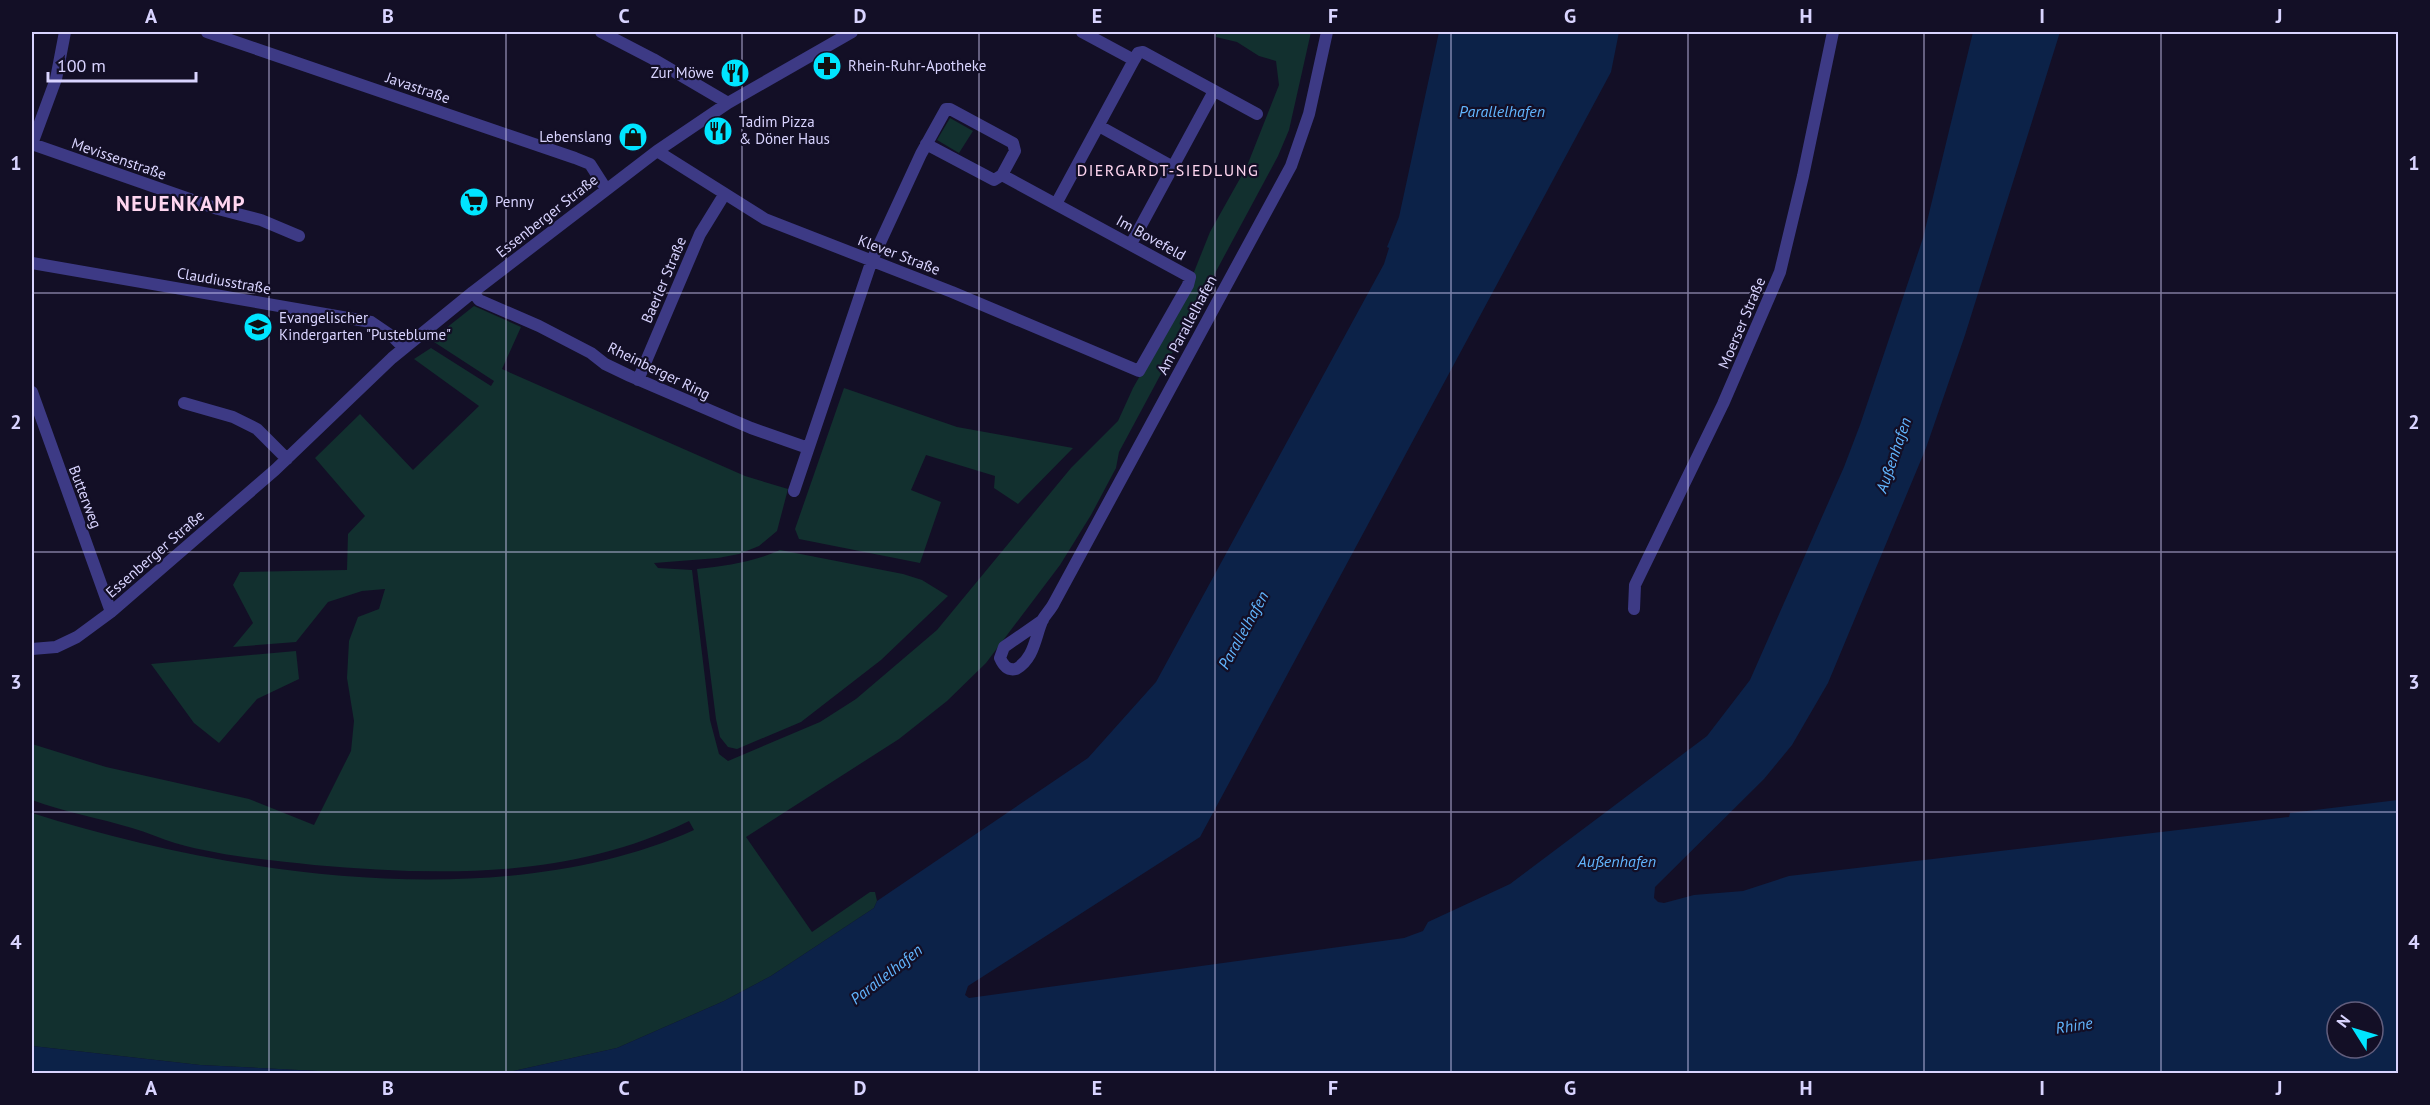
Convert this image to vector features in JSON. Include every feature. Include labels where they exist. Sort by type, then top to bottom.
[{"type":"street","points":[[32,144],[35,128],[56,79],[65,32]]},
{"type":"street","name":"Javastraße","points":[[207,32],[575,158],[590,165],[606,189]]},
{"type":"street","points":[[601,32],[653,59],[728,103]]},
{"type":"street","name":"Essenberger Straße","points":[[32,649],[56,647],[77,637],[111,612],[287,459],[404,348],[606,189],[728,103],[852,32]]},
{"type":"street","points":[[1082,32],[1134,60]]},
{"type":"street","name":"Am Parallelhafen","points":[[1042,621],[1054,603],[1291,166],[1309,114],[1327,32]]},
{"type":"street","name":"Moerser Straße","points":[[1634,609],[1635,585],[1723,404],[1780,272],[1833,32]]},
{"type":"street","points":[[1056,204],[1138,53],[1143,52],[1257,114]]},
{"type":"street","points":[[1131,244],[1214,91]]},
{"type":"street","points":[[794,491],[872,260],[926,144],[946,109],[951,109],[1013,143],[1015,151],[1002,175]]},
{"type":"street","points":[[1099,126],[1173,167]]},
{"type":"street","name":"Mevissenstraße","points":[[32,144],[219,208],[261,220],[300,236]]},
{"type":"street","name":"Im Bovefeld","points":[[926,144],[994,180],[1002,175],[1190,277],[1188,285],[1139,371]]},
{"type":"street","name":"Klever Straße","points":[[657,151],[724,195],[781,226],[872,260],[1139,371]]},
{"type":"street","name":"Baerler Straße","points":[[638,380],[700,234],[724,195]]},
{"type":"street","name":"Claudiusstraße","points":[[32,263],[371,322],[393,337],[404,348]]},
{"type":"street","name":"Rheinberger Ring","points":[[473,292],[479,300],[539,326],[638,380],[751,428],[808,448]]},
{"type":"street","name":"Butterweg","points":[[32,392],[36,423],[103,585],[111,612]]},
{"type":"street","points":[[184,403],[233,417],[257,429],[287,459]]},
{"type":"green space","points":[[1217,32],[1311,32],[1289,130],[1278,156],[1119,452],[1116,468],[1091,515],[1060,565],[986,663],[947,701],[899,739],[746,837],[812,932],[870,892],[875,892],[877,901],[874,908],[771,976],[724,1001],[617,1048],[505,1073],[356,1073],[200,1065],[32,1046],[32,813],[109,835],[191,854],[276,869],[364,877],[451,879],[536,873],[618,857],[694,830],[689,821],[644,840],[599,854],[505,869],[410,871],[362,869],[244,857],[209,851],[32,800],[32,744],[106,767],[249,799],[314,825],[351,751],[354,721],[347,678],[349,641],[358,617],[379,609],[385,589],[362,591],[328,602],[296,642],[233,647],[253,623],[233,585],[240,572],[347,570],[348,534],[365,516],[315,458],[360,414],[413,470],[479,406],[414,359],[431,348],[491,386],[494,381],[431,340],[474,306],[521,327],[502,369],[745,476],[788,489],[777,531],[759,546],[739,554],[718,558],[654,563],[658,568],[692,570],[710,720],[719,754],[728,761],[820,722],[856,699],[937,630],[1071,468],[1118,421],[1133,388],[1195,279],[1194,272],[1210,232],[1247,166],[1279,85],[1276,61],[1259,56],[1237,42],[1216,37]]},
{"type":"green space","points":[[950,118],[973,131],[959,153],[937,140]]},
{"type":"green space","points":[[844,388],[957,427],[1073,448],[1018,504],[994,488],[995,476],[926,455],[911,490],[941,502],[920,563],[799,539],[795,529]]},
{"type":"green space","points":[[780,550],[903,574],[922,580],[948,596],[881,660],[801,722],[737,749],[728,747],[720,737],[716,719],[697,569],[739,563]]},
{"type":"green space","points":[[296,651],[299,679],[257,699],[219,743],[194,723],[151,664]]},
{"type":"water","points":[[1439,32],[1619,32],[1611,72],[1200,837],[968,986],[965,995],[969,998],[1404,938],[1423,931],[1428,922],[1510,884],[1707,736],[1750,680],[1844,467],[1860,425],[1923,238],[1973,32],[2060,32],[1965,335],[1926,448],[1828,683],[1792,745],[1764,779],[1655,887],[1654,898],[1664,903],[1694,895],[1743,891],[1789,876],[2289,817],[2290,813],[2398,800],[2398,1073],[505,1073],[617,1048],[724,1001],[771,976],[874,908],[877,901],[1088,758],[1156,682],[1384,264],[1389,248],[1387,247],[1399,217]]},
{"type":"water","points":[[32,1046],[200,1065],[356,1073],[32,1073]]},
{"type":"place","name":"Rhein-Ruhr-Apotheke","points":[[827,66]]},
{"type":"place","name":"Zur Möwe","points":[[735,73]]},
{"type":"place","name":"Tadim Pizza & Döner Haus","points":[[718,131]]},
{"type":"place","name":"Lebenslang","points":[[633,137]]},
{"type":"place","name":"Penny","points":[[474,202]]},
{"type":"place","name":"Evangelischer Kindergarten \"Pusteblume\"","points":[[258,327]]},
{"type":"district","name":"DIERGARDT-SIEDLUNG","points":[[1168,170]]},
{"type":"district","name":"NEUENKAMP","points":[[181,204]]},
{"type":"water label","name":"Parallelhafen","points":[[1502,111]]},
{"type":"water label","name":"Außenhafen","points":[[1893,455]]},
{"type":"water label","name":"Parallelhafen","points":[[1243,630]]},
{"type":"water label","name":"Außenhafen","points":[[1617,861]]},
{"type":"water label","name":"Parallelhafen","points":[[886,974]]},
{"type":"water label","name":"Rhine","points":[[2074,1025]]}]
